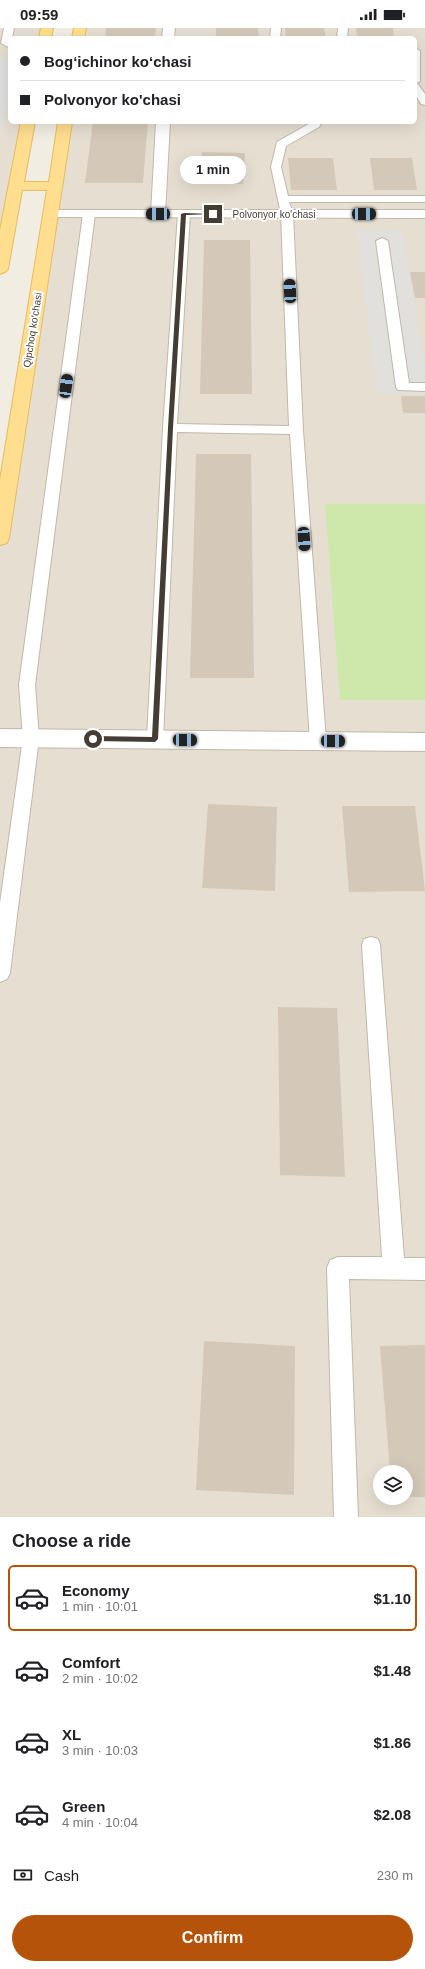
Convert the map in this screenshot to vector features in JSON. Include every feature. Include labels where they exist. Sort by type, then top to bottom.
[{"type":"main road","points":[[0,269],[28,124]]},
{"type":"main road","name":"Qipchoq ko'chasi","points":[[0,538],[65,124]]},
{"type":"main road","points":[[16,186],[55,186]]},
{"type":"street","points":[[158,214],[163,124]]},
{"type":"street","name":"Polvonyor ko'chasi","points":[[51,214],[425,214]]},
{"type":"street","points":[[0,738],[425,742]]},
{"type":"lane","points":[[8,44],[6,43],[10,28]]},
{"type":"lane","points":[[417,89],[425,102]]},
{"type":"lane","points":[[315,124],[310,129],[281,144],[276,167],[282,199],[287,214],[296,430],[318,741]]},
{"type":"lane","points":[[282,199],[425,198]]},
{"type":"lane","points":[[0,973],[31,738],[27,685],[89,214]]},
{"type":"lane","points":[[155,739],[170,428],[184,214]]},
{"type":"lane","points":[[382,241],[403,387],[425,387]]},
{"type":"lane","points":[[170,428],[296,430]]},
{"type":"lane","points":[[371,945],[394,1268]]},
{"type":"lane","points":[[346,1517],[338,1268],[425,1269]]},
{"type":"shaded area","points":[[0,28],[47,28],[45,36],[8,36],[8,124],[28,124],[0,269]]},
{"type":"shaded area","points":[[80,28],[425,28],[425,1517],[0,1517],[0,538],[65,124],[417,124],[417,36],[78,36]]},
{"type":"shaded area","points":[[0,57],[8,57],[8,102],[0,140]]},
{"type":"shaded area","points":[[357,230],[402,230],[425,368],[425,394],[377,394]]},
{"type":"green space","points":[[325,504],[425,504],[425,700],[340,700]]},
{"type":"building","points":[[106,28],[156,28],[155,36],[105,36]]},
{"type":"building","points":[[216,28],[258,28],[259,36],[216,36]]},
{"type":"building","points":[[285,28],[324,28],[326,36],[286,36]]},
{"type":"building","points":[[356,28],[393,28],[394,36],[357,36]]},
{"type":"building","points":[[93,124],[148,124],[143,183],[85,183]]},
{"type":"building","points":[[202,152],[245,153],[243,184],[199,183]]},
{"type":"building","points":[[288,158],[333,158],[337,190],[291,190]]},
{"type":"building","points":[[370,158],[412,158],[417,190],[374,190]]},
{"type":"building","points":[[204,240],[250,240],[252,394],[200,394]]},
{"type":"building","points":[[410,272],[425,272],[425,298],[415,298]]},
{"type":"building","points":[[401,396],[425,396],[425,413],[403,413]]},
{"type":"building","points":[[196,454],[251,454],[254,678],[190,678]]},
{"type":"building","points":[[208,804],[277,807],[275,891],[202,888]]},
{"type":"building","points":[[342,806],[415,806],[425,891],[349,892]]},
{"type":"building","points":[[278,1007],[337,1008],[345,1177],[280,1175]]},
{"type":"building","points":[[204,1341],[295,1346],[294,1495],[196,1490]]},
{"type":"building","points":[[425,1345],[425,1497],[413,1497],[413,1465],[389,1465],[380,1346]]},
{"type":"route","points":[[93,739],[155,739],[170,428],[184,214],[213,214]]}]
